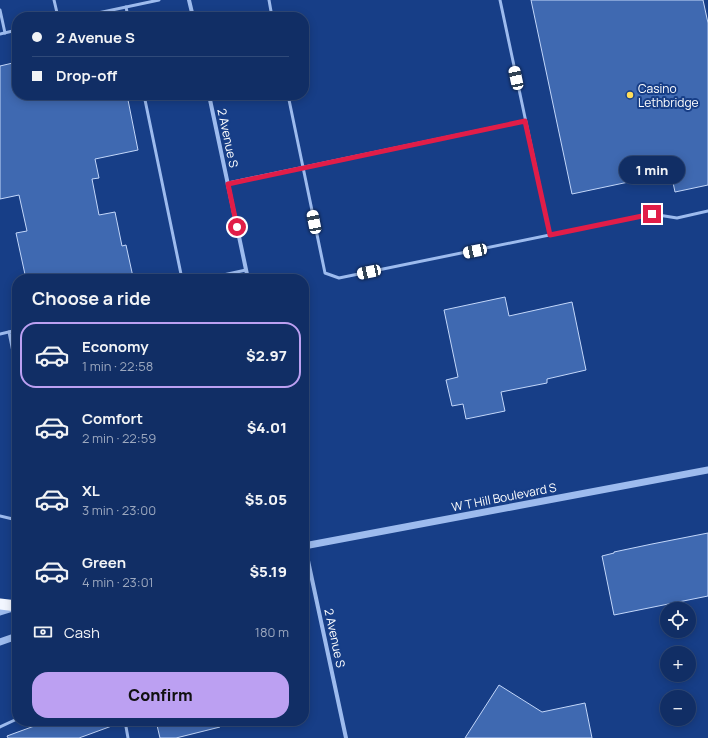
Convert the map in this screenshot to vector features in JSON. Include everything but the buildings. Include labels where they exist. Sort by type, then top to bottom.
[{"type":"highway","points":[[0,604],[12,605]]},
{"type":"street","points":[[189,0],[191,12]]},
{"type":"street","name":"2 Avenue S","points":[[210,100],[247,274]]},
{"type":"street","name":"W T Hill Boulevard S","points":[[309,543],[708,470]]},
{"type":"street","name":"2 Avenue S","points":[[309,567],[346,738]]},
{"type":"street","points":[[0,612],[12,608]]},
{"type":"street","points":[[0,642],[12,638]]},
{"type":"lane","points":[[54,0],[57,12]]},
{"type":"lane","points":[[102,12],[159,0]]},
{"type":"lane","points":[[269,0],[271,12]]},
{"type":"lane","points":[[500,0],[550,235]]},
{"type":"lane","points":[[126,7],[127,12]]},
{"type":"lane","points":[[0,10],[5,33]]},
{"type":"lane","points":[[0,34],[12,31]]},
{"type":"lane","points":[[145,100],[181,274]]},
{"type":"lane","points":[[289,100],[325,273],[339,278],[652,214],[677,218],[708,211]]},
{"type":"lane","points":[[228,184],[525,121]]},
{"type":"lane","points":[[228,274],[246,270]]},
{"type":"lane","points":[[0,334],[12,331]]},
{"type":"lane","points":[[9,332],[12,347]]},
{"type":"lane","points":[[0,516],[12,519]]},
{"type":"lane","points":[[0,727],[12,722]]},
{"type":"lane","points":[[126,726],[128,738]]},
{"type":"place","name":"Casino Lethbridge","points":[[630,95]]},
{"type":"route","points":[[237,227],[228,184],[525,121],[550,235],[652,214]]}]
